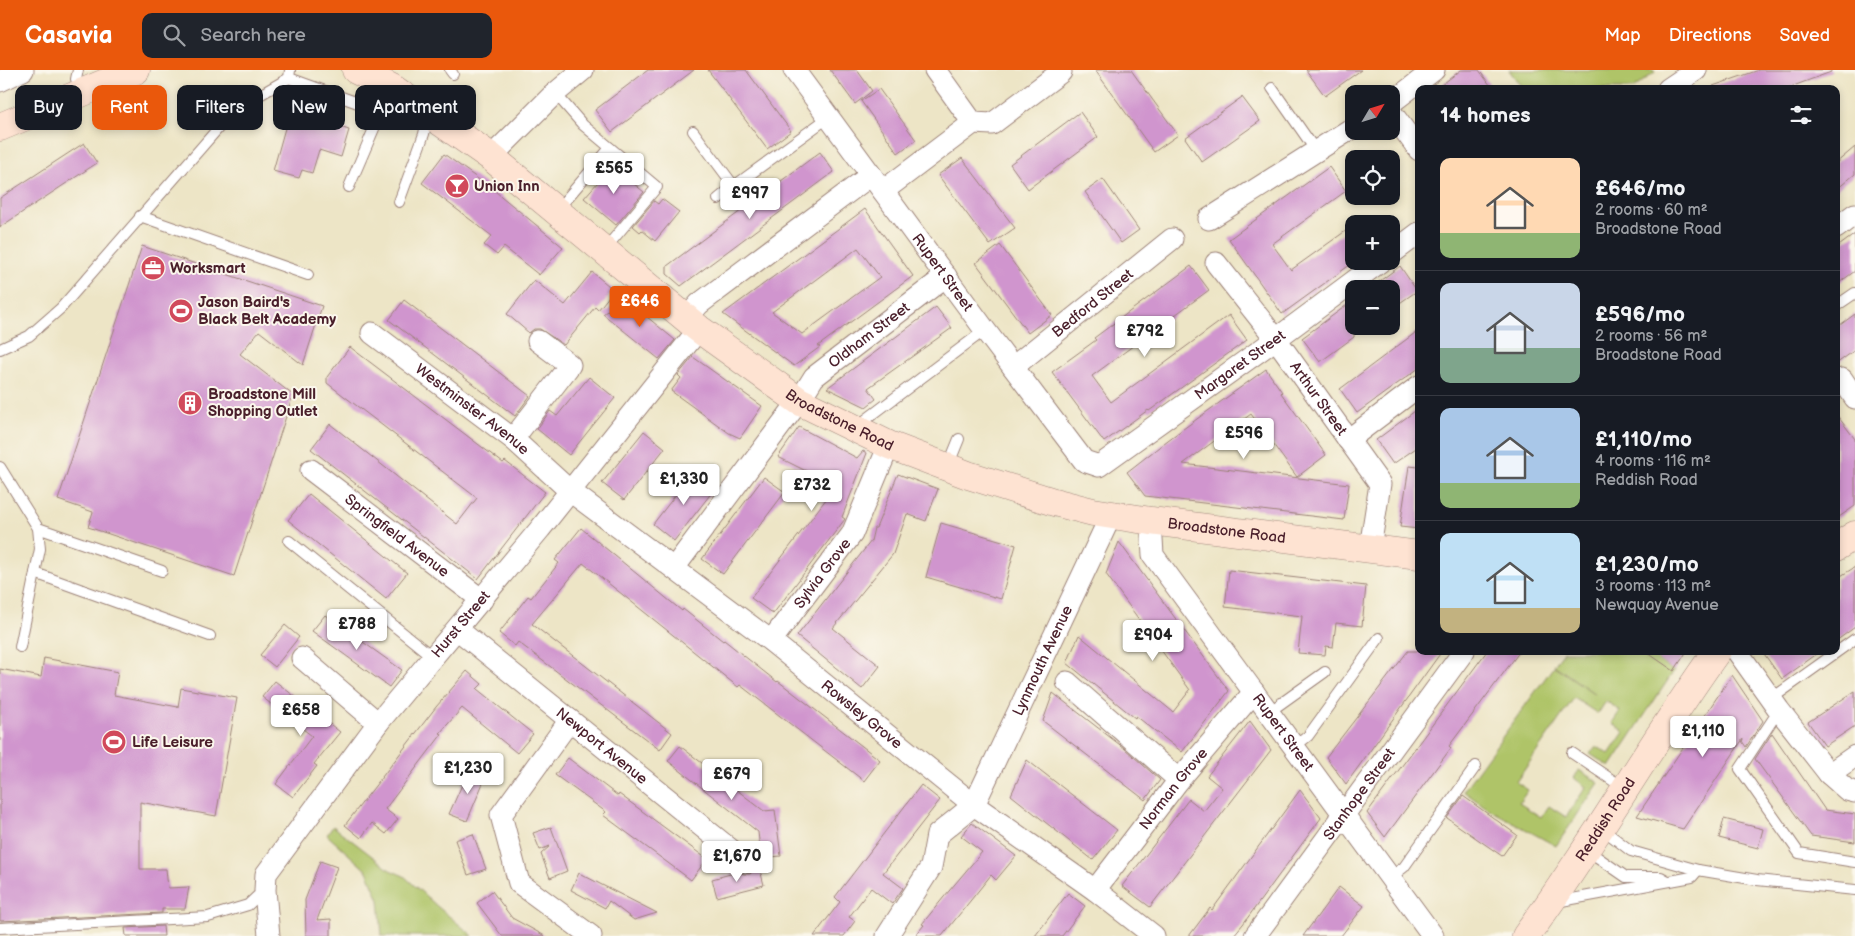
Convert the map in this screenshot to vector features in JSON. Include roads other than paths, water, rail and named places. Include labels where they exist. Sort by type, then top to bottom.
[{"type":"main road","points":[[0,127],[80,81],[136,70]]},
{"type":"main road","name":"Broadstone Road","points":[[356,70],[371,85]]},
{"type":"main road","name":"Broadstone Road","points":[[454,130],[491,157],[693,324],[799,401],[889,445],[947,467],[1054,502],[1109,515],[1415,554]]},
{"type":"main road","points":[[1840,544],[1855,535]]},
{"type":"main road","name":"Reddish Road","points":[[1526,936],[1550,903],[1714,655]]},
{"type":"street","points":[[0,81],[23,70]]},
{"type":"street","points":[[491,157],[555,94],[583,70]]},
{"type":"street","name":"Rupert Street","points":[[794,70],[1084,461],[1099,466]]},
{"type":"street","points":[[935,70],[973,124],[992,124],[1062,72]]},
{"type":"street","points":[[1400,96],[1434,70]]},
{"type":"street","points":[[1674,85],[1696,70]]},
{"type":"street","name":"Hurst Street","points":[[269,936],[265,890],[266,874],[378,723],[482,600],[570,490],[693,324],[699,304],[877,183],[973,124]]},
{"type":"street","points":[[1400,124],[1415,145]]},
{"type":"street","points":[[1209,219],[1345,133]]},
{"type":"street","points":[[1840,225],[1855,214]]},
{"type":"street","points":[[1400,247],[1415,236]]},
{"type":"street","name":"Bedford Street","points":[[1013,367],[1172,239]]},
{"type":"street","name":"Arthur Street","points":[[1216,263],[1276,339],[1380,484],[1370,548]]},
{"type":"street","name":"Margaret Street","points":[[1099,466],[1369,270]]},
{"type":"street","name":"Oldham Street","points":[[674,568],[799,401],[814,377],[946,276]]},
{"type":"street","name":"Westminster Avenue","points":[[372,333],[513,439],[570,490]]},
{"type":"street","points":[[513,439],[570,365],[538,341]]},
{"type":"street","points":[[1844,377],[1855,398]]},
{"type":"street","points":[[1348,440],[1415,389]]},
{"type":"street","name":"Sylvia Grove","points":[[771,641],[852,534],[889,445]]},
{"type":"street","name":"Springfield Avenue","points":[[311,470],[482,600]]},
{"type":"street","name":"Rowsley Grove","points":[[570,490],[771,641],[974,805],[1095,890],[1154,936]]},
{"type":"street","name":"Lynmouth Avenue","points":[[974,805],[1105,528],[1109,515]]},
{"type":"street","name":"Rupert Street","points":[[1151,521],[1153,555],[1434,936]]},
{"type":"street","name":"Newport Avenue","points":[[457,629],[746,862]]},
{"type":"street","name":"Stanhope Street","points":[[1256,936],[1461,655]]},
{"type":"street","points":[[1740,655],[1775,705],[1829,774],[1847,790],[1855,792]]},
{"type":"street","points":[[302,658],[378,723]]},
{"type":"street","points":[[1067,682],[1179,780]]},
{"type":"street","name":"Norman Grove","points":[[1095,890],[1179,780],[1254,692]]},
{"type":"street","points":[[570,720],[501,815],[519,883],[591,936]]},
{"type":"street","points":[[1829,774],[1855,756]]},
{"type":"street","points":[[886,936],[931,867],[937,835],[974,805]]},
{"type":"lane","points":[[0,349],[29,336],[61,308],[222,124],[251,100],[290,74],[355,92]]},
{"type":"lane","points":[[1272,88],[1316,151]]},
{"type":"lane","points":[[555,94],[583,125],[657,187],[604,250]]},
{"type":"lane","points":[[718,198],[829,117]]},
{"type":"lane","points":[[349,187],[373,130]]},
{"type":"lane","points":[[399,202],[425,130]]},
{"type":"lane","points":[[693,130],[734,186]]},
{"type":"lane","points":[[556,211],[610,148]]},
{"type":"lane","points":[[140,216],[308,275]]},
{"type":"lane","points":[[1840,303],[1855,293]]},
{"type":"lane","points":[[853,428],[985,330]]},
{"type":"lane","points":[[947,467],[959,439]]},
{"type":"lane","points":[[0,467],[38,528],[40,549],[20,647]]},
{"type":"lane","points":[[38,528],[162,571]]},
{"type":"lane","points":[[289,541],[434,658]]},
{"type":"lane","points":[[35,574],[210,636]]},
{"type":"lane","points":[[1294,747],[1308,736],[1379,638]]},
{"type":"lane","points":[[1840,652],[1855,640]]},
{"type":"lane","points":[[1837,655],[1775,705],[1740,768],[1799,853],[1855,862]]},
{"type":"lane","points":[[1269,712],[1324,672]]},
{"type":"lane","points":[[1572,753],[1624,789]]},
{"type":"lane","points":[[1390,878],[1404,867],[1476,766]]},
{"type":"lane","points":[[1593,838],[1698,870],[1757,880],[1855,890]]},
{"type":"lane","points":[[1593,838],[1626,877],[1660,877],[1669,881]]},
{"type":"lane","points":[[1550,903],[1692,877],[1698,870]]},
{"type":"lane","points":[[0,928],[208,917],[248,905],[265,890]]},
{"type":"place","name":"Union Inn","points":[[457,186]]},
{"type":"place","name":"Worksmart","points":[[153,268]]},
{"type":"place","name":"Jason Baird's Black Belt Academy","points":[[181,311]]},
{"type":"place","name":"Broadstone Mill Shopping Outlet","points":[[190,403]]},
{"type":"place","name":"Life Leisure","points":[[114,742]]}]
